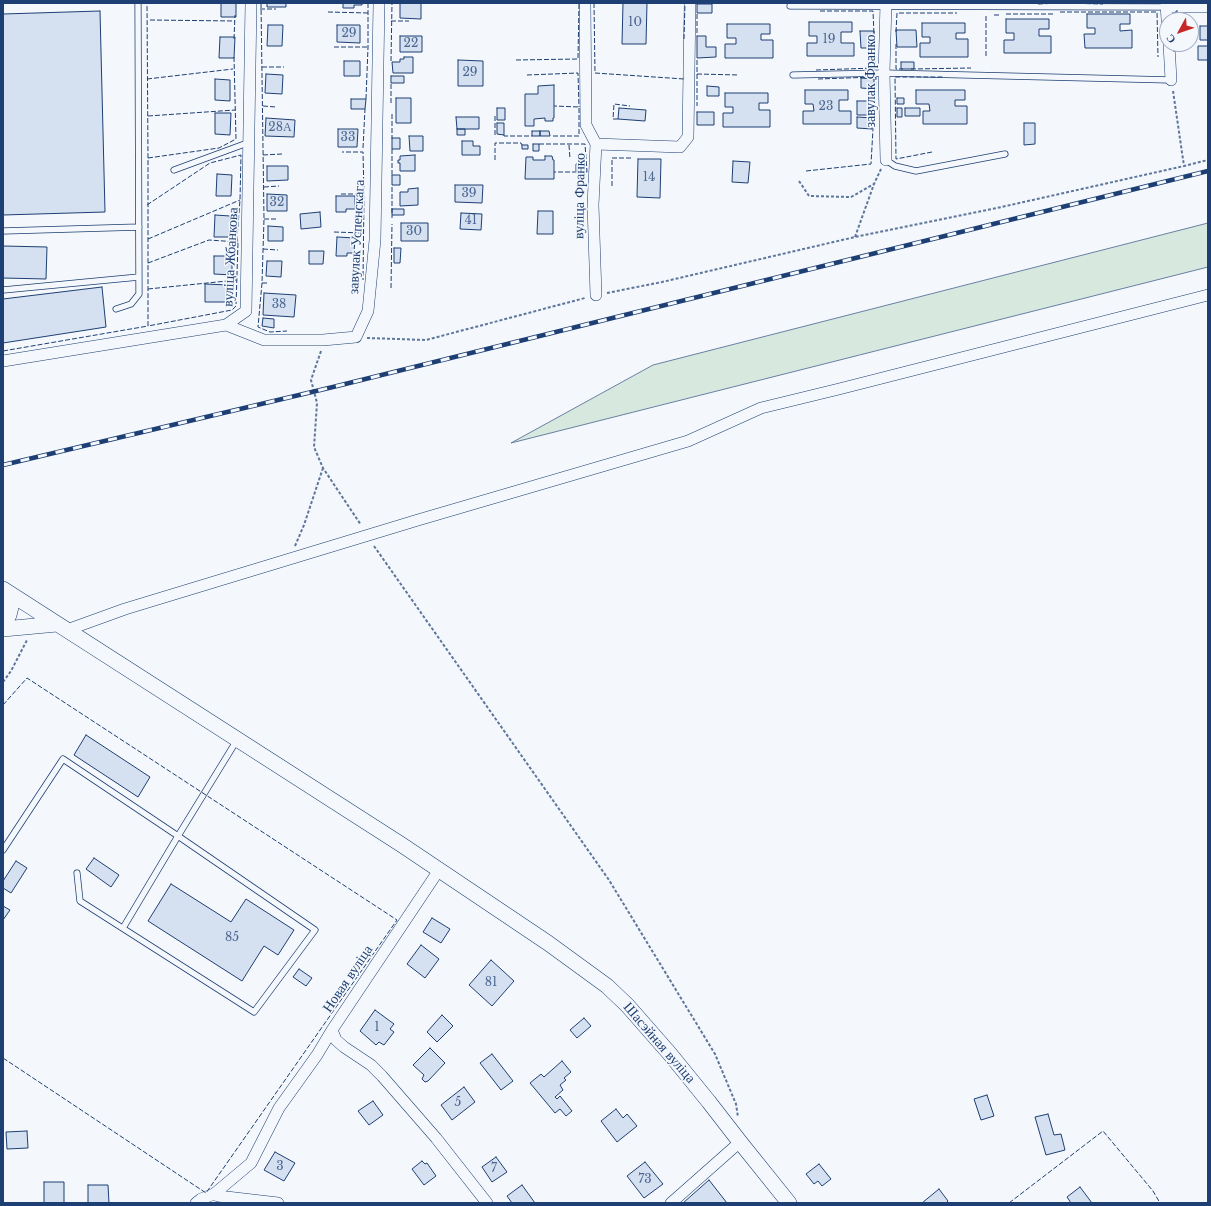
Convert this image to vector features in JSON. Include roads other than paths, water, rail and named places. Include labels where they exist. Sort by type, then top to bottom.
[{"type":"main road","name":"Шасэйная вуліца","points":[[3,589],[439,870],[548,942],[601,982],[627,1005],[709,1102],[789,1203]]},
{"type":"main road","points":[[3,589],[10,600],[10,607],[9,615],[3,624]]},
{"type":"main road","points":[[3,629],[34,626],[62,627]]},
{"type":"street","name":"вуліца Жбанкова","points":[[3,361],[226,325],[246,311],[250,142],[251,3]]},
{"type":"street","name":"завулак Успенскага","points":[[226,325],[264,340],[323,340],[356,337],[368,311],[375,240],[379,3]]},
{"type":"street","name":"вуліца Франко","points":[[585,3],[586,125],[596,144],[593,205],[596,295]]},
{"type":"street","points":[[596,144],[680,146],[688,137],[690,3]]},
{"type":"street","name":"завулак Франко","points":[[886,4],[884,73],[886,160]]},
{"type":"street","points":[[1166,5],[1208,7]]},
{"type":"street","points":[[1169,52],[1171,80]]},
{"type":"street","points":[[62,627],[688,441],[761,408],[839,390],[1208,295]]},
{"type":"street","name":"Новая вуліца","points":[[439,870],[332,1030],[336,1040],[371,1065],[382,1076],[436,1138],[487,1203]]},
{"type":"street","points":[[196,1203],[201,1199],[214,1194],[251,1163],[278,1108],[317,1055],[332,1030]]},
{"type":"street","points":[[671,1203],[740,1142]]},
{"type":"street","points":[[214,1194],[218,1196],[278,1203]]},
{"type":"lane","points":[[116,309],[131,304],[139,294],[140,227],[138,3]]},
{"type":"lane","points":[[790,6],[886,4],[1166,5]]},
{"type":"lane","points":[[793,75],[884,73],[1171,80]]},
{"type":"lane","points":[[174,170],[250,142]]},
{"type":"lane","points":[[886,160],[895,166],[916,171],[1005,154]]},
{"type":"lane","points":[[3,231],[140,227]]},
{"type":"lane","points":[[3,290],[140,277]]},
{"type":"lane","points":[[123,928],[237,740]]},
{"type":"lane","points":[[3,850],[63,759],[315,930],[254,1012],[80,901],[77,873]]},
{"type":"railway","points":[[3,465],[333,387],[1208,171]]}]
